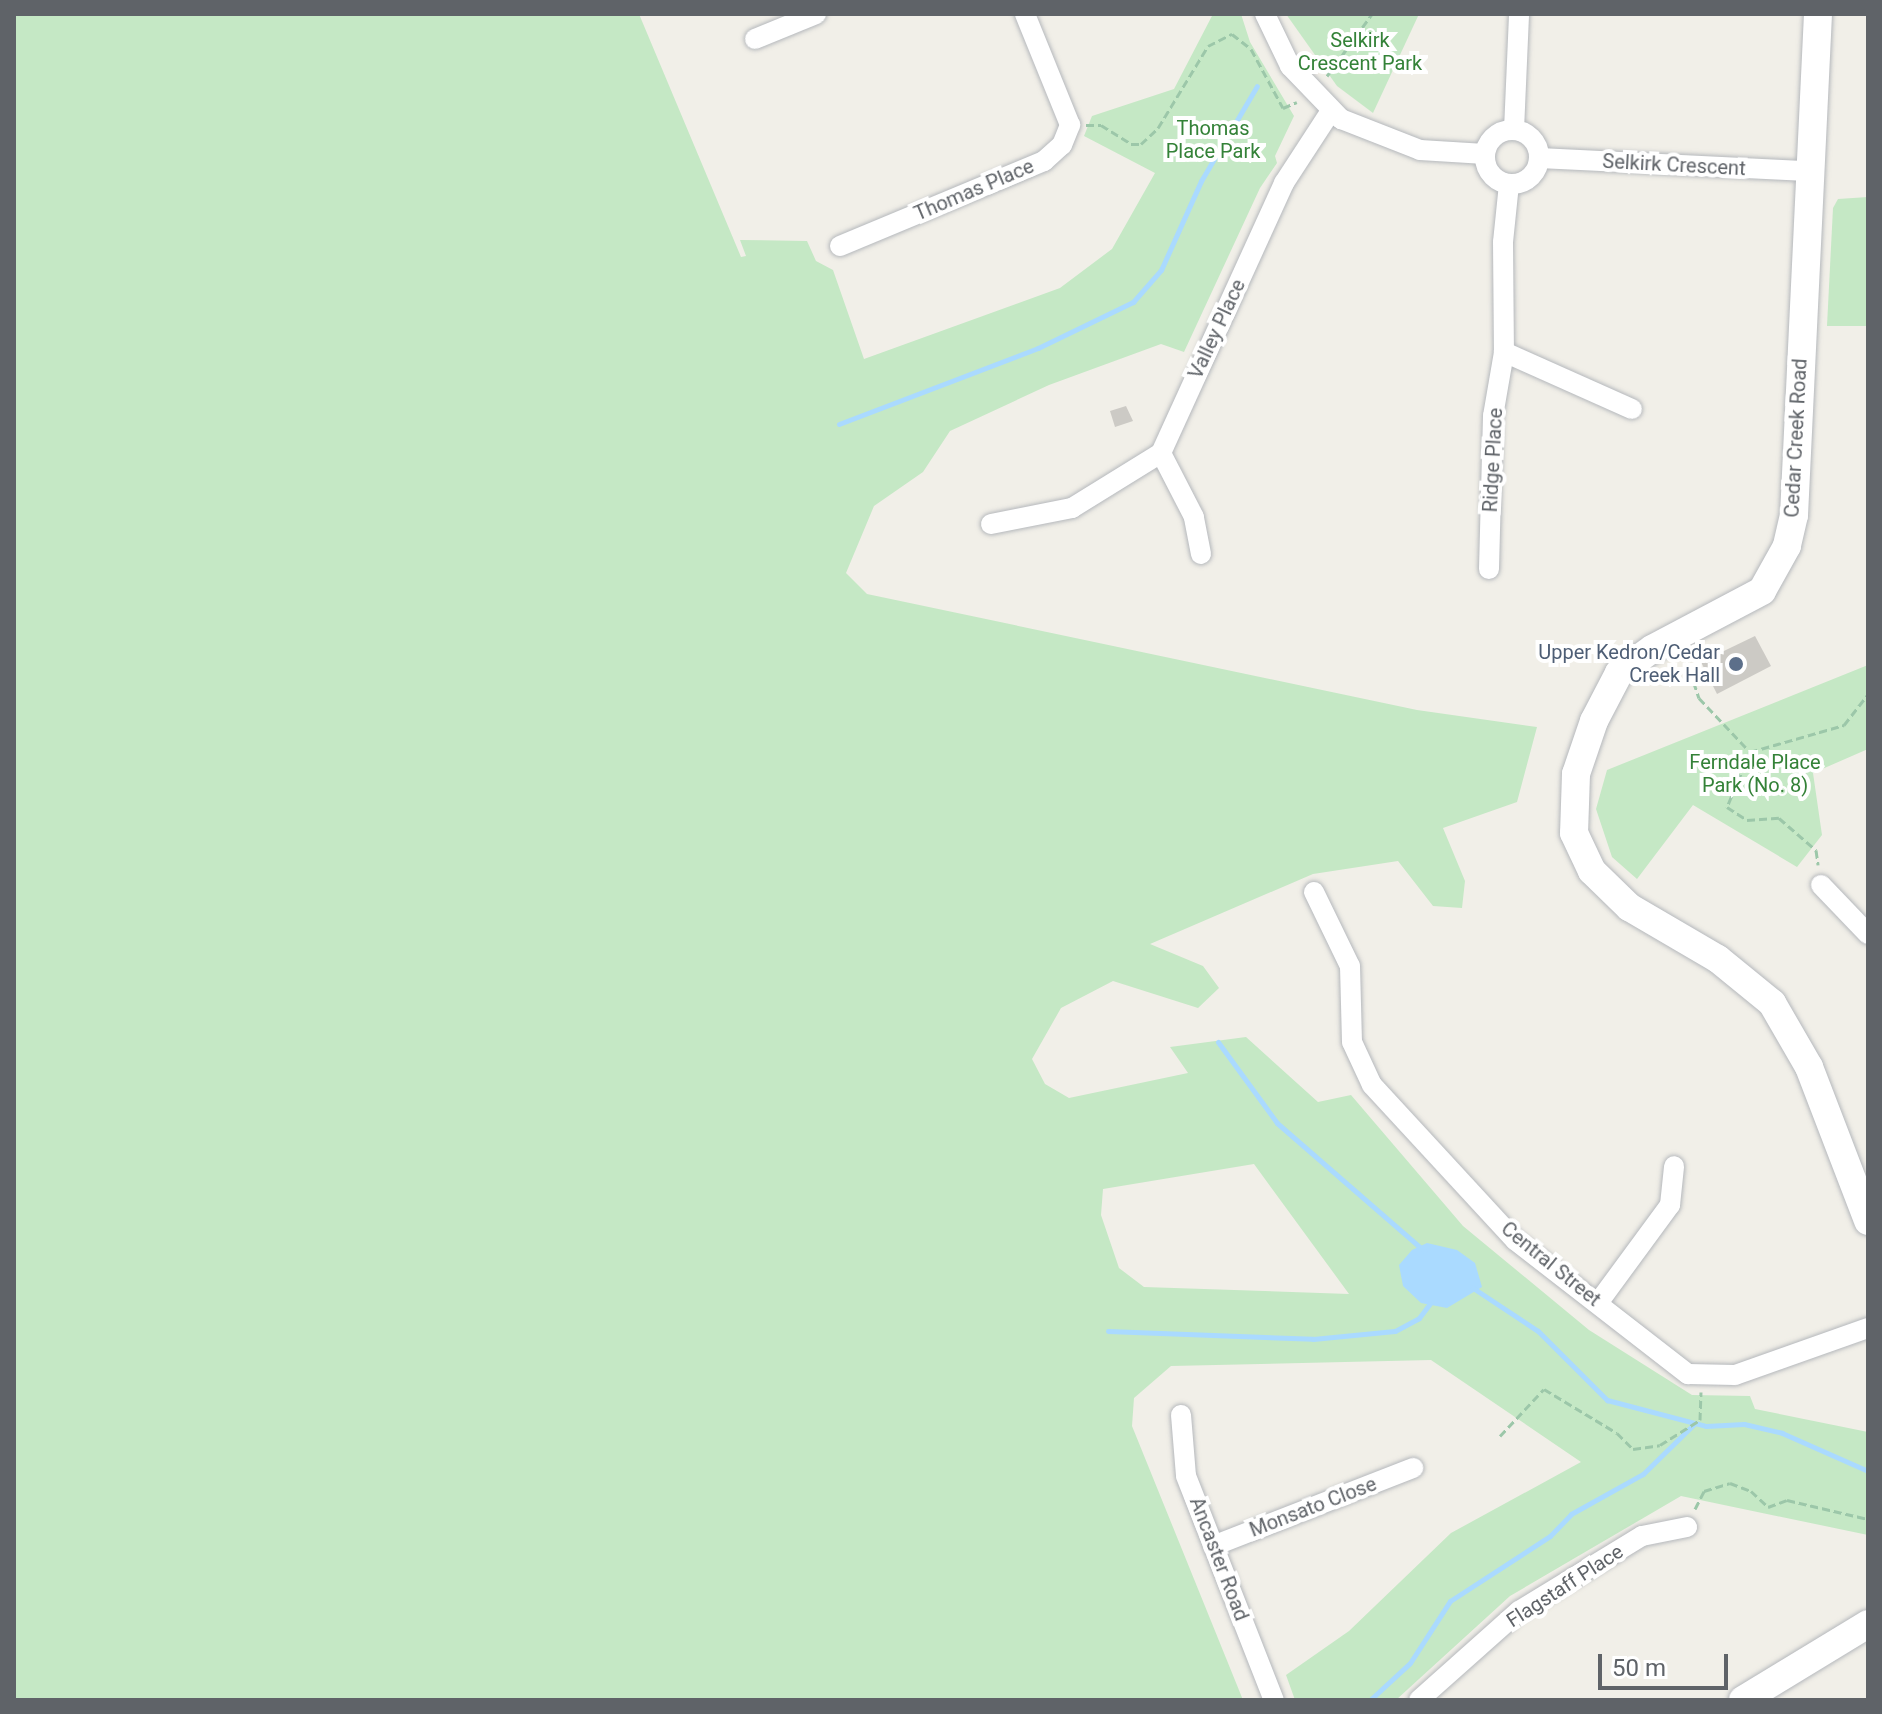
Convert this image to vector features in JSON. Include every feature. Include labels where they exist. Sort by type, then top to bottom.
[{"type":"street","points":[[755,39],[816,14]]},
{"type":"street","points":[[1025,14],[1070,125]]},
{"type":"street","points":[[1265,14],[1290,66],[1331,111],[1352,126],[1420,150],[1485,154]]},
{"type":"street","points":[[1514,130],[1519,14]]},
{"type":"street","name":"Cedar Creek Road","points":[[1818,14],[1808,171],[1794,515],[1787,546],[1762,591],[1652,649],[1619,673],[1594,721],[1576,774],[1574,833],[1592,871],[1629,907],[1718,959],[1772,1003],[1809,1067],[1868,1221]]},
{"type":"street","name":"Valley Place","points":[[1161,453],[1284,183],[1331,111]]},
{"type":"street","name":"Thomas Place","points":[[840,246],[1044,161],[1062,145],[1070,125]]},
{"type":"street","points":[[1514,130],[1532,139],[1539,158],[1530,178],[1509,184],[1491,175],[1485,154],[1491,140],[1514,130]]},
{"type":"street","name":"Selkirk Crescent","points":[[1539,158],[1808,171]]},
{"type":"street","name":"Ridge Place","points":[[1489,569],[1493,416],[1504,352],[1503,242],[1509,184]]},
{"type":"street","points":[[1504,352],[1632,409]]},
{"type":"street","points":[[991,524],[1072,508],[1161,453],[1194,517],[1201,554]]},
{"type":"street","points":[[1821,885],[1868,934]]},
{"type":"street","name":"Central Street","points":[[1314,892],[1350,966],[1352,1042],[1372,1085],[1515,1240],[1688,1374],[1735,1375],[1868,1328]]},
{"type":"street","points":[[1598,1303],[1670,1205],[1674,1166]]},
{"type":"street","name":"Ancaster Road","points":[[1181,1415],[1186,1476],[1274,1700]]},
{"type":"street","name":"Monsato Close","points":[[1213,1546],[1413,1468]]},
{"type":"street","name":"Flagstaff Place","points":[[1419,1700],[1519,1611],[1642,1536],[1687,1527]]},
{"type":"street","points":[[1743,1700],[1868,1624]]},
{"type":"path","points":[[1070,125],[1101,125],[1131,144],[1141,144],[1158,128],[1208,46],[1232,34],[1251,49],[1283,108],[1311,90],[1340,62],[1372,14]]},
{"type":"path","points":[[1684,654],[1699,698],[1750,752]]},
{"type":"path","points":[[1750,752],[1844,725],[1868,694]]},
{"type":"path","points":[[1750,752],[1727,807],[1747,820],[1779,818],[1802,836],[1816,850],[1821,885]]},
{"type":"path","points":[[1500,1436],[1544,1389],[1593,1417],[1633,1449],[1660,1445],[1700,1420],[1702,1374]]},
{"type":"path","points":[[1687,1527],[1704,1491],[1730,1483],[1751,1491],[1768,1507],[1787,1500],[1868,1519]]},
{"type":"green space","name":"Thomas Place Park","points":[[14,14],[639,14],[741,257],[746,256],[740,240],[807,241],[816,261],[833,270],[864,359],[1060,288],[1112,249],[1155,173],[1084,136],[1092,116],[1174,89],[1213,14],[1241,14],[1250,42],[1294,116],[1275,156],[1277,163],[1260,188],[1184,352],[1161,344],[1049,385],[950,431],[923,472],[874,506],[846,573],[867,594],[1417,710],[1537,727],[1517,802],[1443,828],[1465,881],[1462,908],[1433,906],[1398,861],[1313,874],[1150,944],[1203,966],[1219,988],[1198,1008],[1113,981],[1061,1008],[1032,1059],[1045,1084],[1069,1098],[1188,1073],[1170,1047],[1246,1037],[1318,1102],[1351,1095],[1463,1226],[1589,1330],[1692,1395],[1750,1396],[1755,1409],[1868,1432],[1868,1535],[1681,1496],[1510,1596],[1396,1700],[1295,1700],[1286,1675],[1349,1631],[1451,1533],[1581,1462],[1431,1360],[1171,1366],[1134,1398],[1132,1426],[1243,1700],[14,1700]],"holes":[[[1254,1164],[1349,1294],[1144,1287],[1119,1268],[1101,1215],[1103,1189]]]},
{"type":"green space","name":"Selkirk Crescent Park","points":[[1286,14],[1419,14],[1373,113],[1337,86]]},
{"type":"green space","points":[[1868,197],[1868,326],[1827,326],[1833,208],[1838,199]]},
{"type":"green space","name":"Ferndale Place Park (No. 8)","points":[[1868,665],[1868,749],[1813,773],[1822,835],[1797,867],[1693,805],[1637,879],[1612,857],[1596,809],[1607,770]]},
{"type":"water","points":[[1427,1243],[1457,1250],[1475,1263],[1482,1287],[1447,1308],[1421,1303],[1403,1286],[1399,1265],[1412,1250]]},
{"type":"building","points":[[1126,406],[1133,421],[1115,427],[1110,411]]},
{"type":"building","points":[[1755,636],[1771,666],[1717,694],[1701,662]]},
{"type":"waterway","points":[[839,424],[1038,348],[1133,302],[1161,270],[1201,181],[1257,86]]},
{"type":"waterway","points":[[1218,1042],[1277,1123],[1424,1251]]},
{"type":"waterway","points":[[1473,1288],[1538,1331],[1607,1400],[1706,1426],[1744,1424],[1782,1433],[1868,1471]]},
{"type":"waterway","points":[[1108,1331],[1313,1339],[1395,1331],[1419,1318],[1431,1302]]},
{"type":"waterway","points":[[1370,1700],[1410,1663],[1450,1601],[1550,1536],[1571,1514],[1643,1474],[1694,1424]]},
{"type":"place","name":"Upper Kedron/Cedar Creek Hall","points":[[1736,664]]}]
